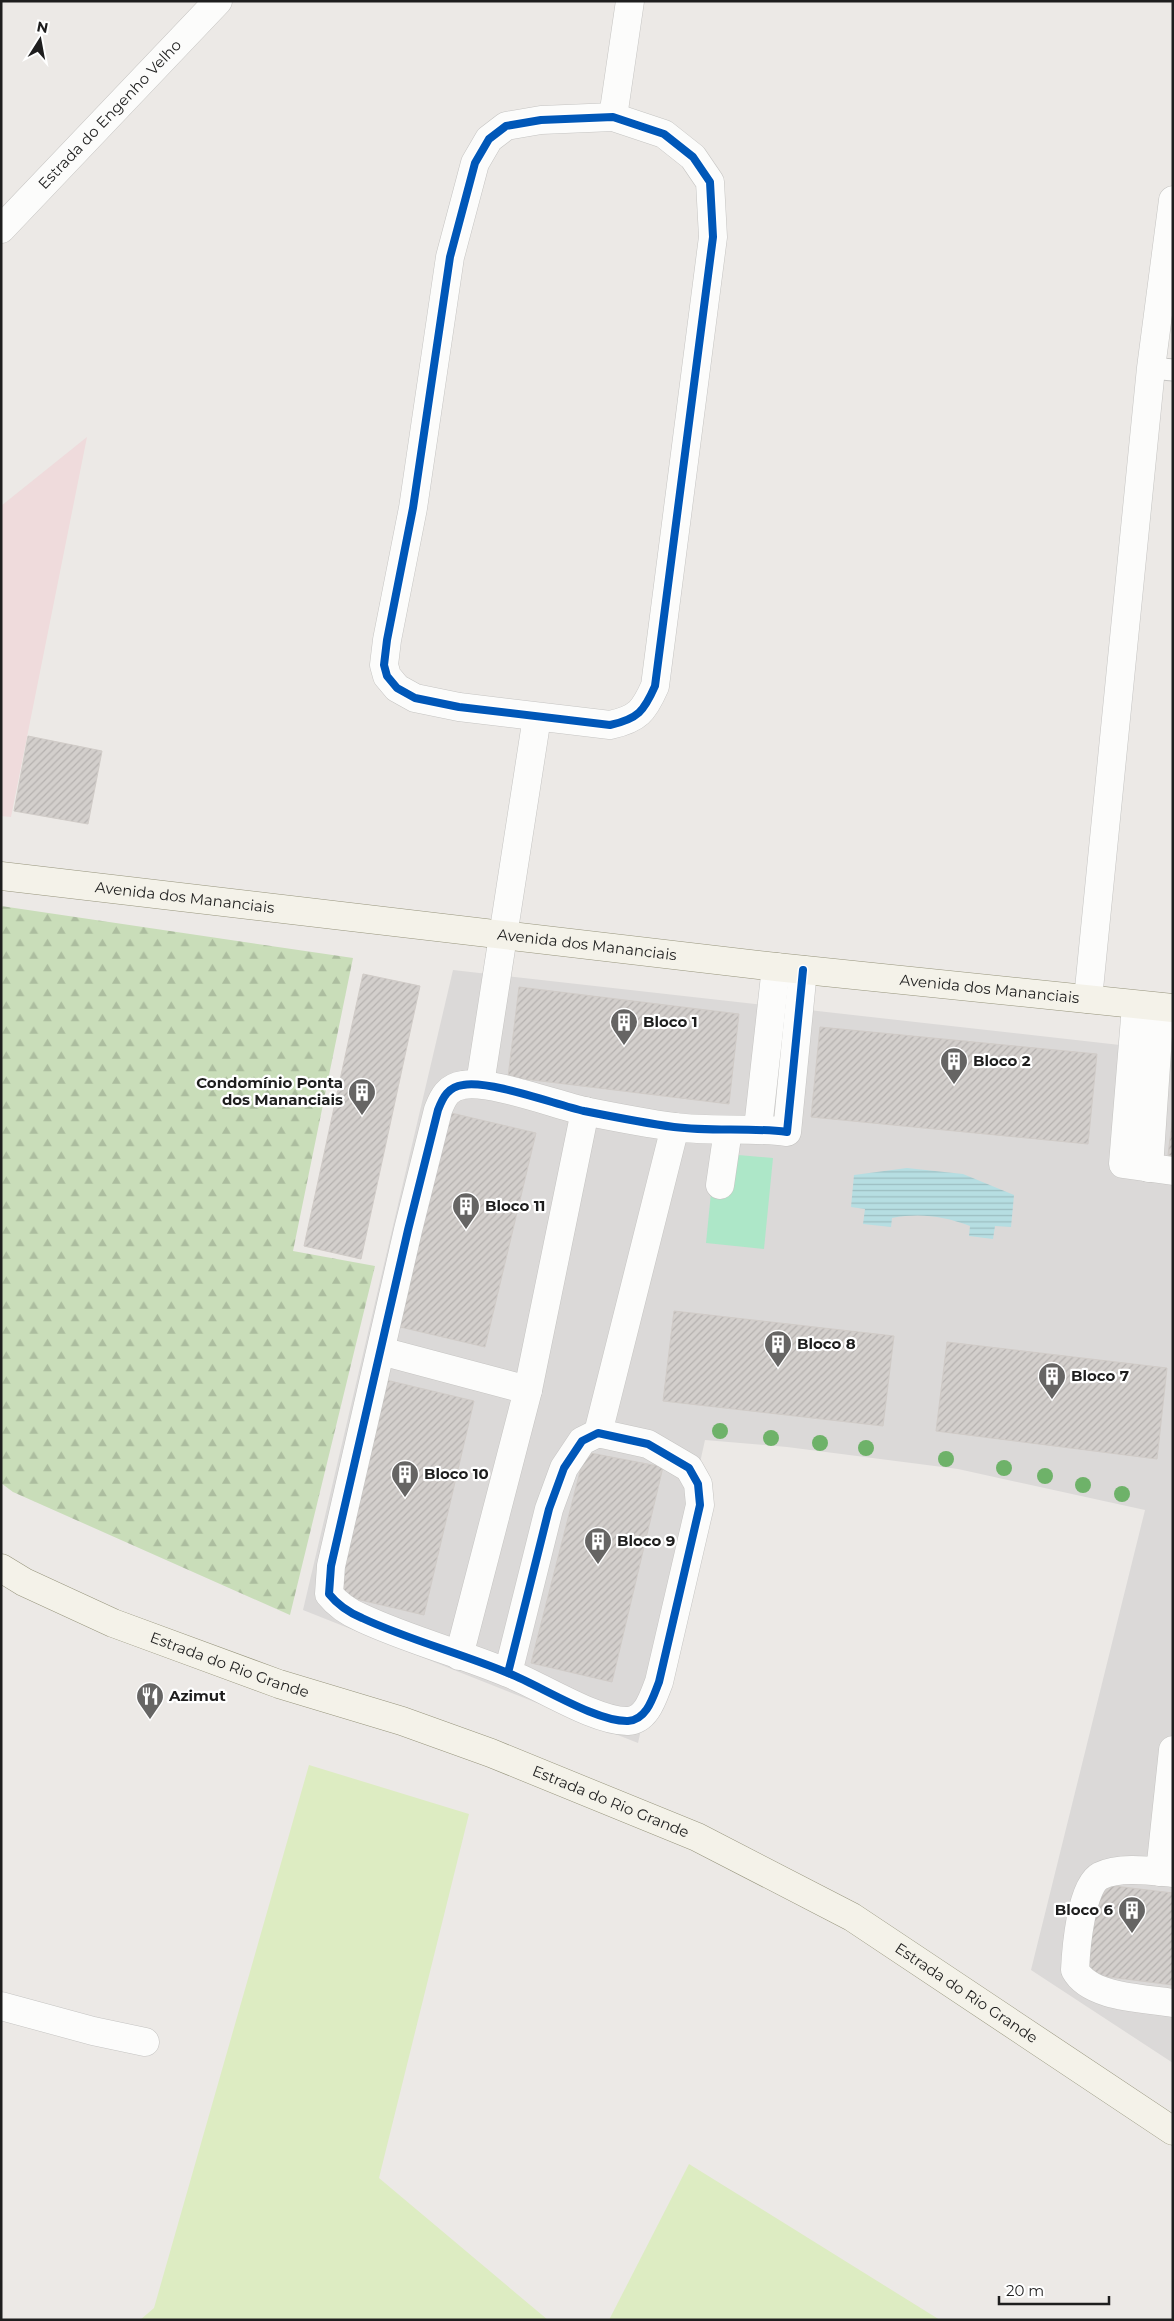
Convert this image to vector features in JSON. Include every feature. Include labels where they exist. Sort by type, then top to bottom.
[{"type":"main road","name":"Avenida dos Mananciais","points":[[1,876],[776,967],[1156,1007]]},
{"type":"main road","name":"Estrada do Rio Grande","points":[[1,1568],[24,1582],[114,1623],[279,1684],[402,1721],[491,1753],[697,1837],[852,1917],[1173,2131]]},
{"type":"street","name":"Estrada do Engenho Velho","points":[[1,229],[218,1]]},
{"type":"street","points":[[613,118],[630,1]]},
{"type":"street","points":[[613,118],[664,134],[693,157],[710,182],[713,237],[655,686],[642,711],[630,720],[610,725],[459,707],[415,698],[397,688],[387,676],[384,665],[387,640],[413,508],[450,257],[475,163],[489,139],[506,126],[541,120],[613,118]]},
{"type":"street","points":[[1088,999],[1162,369],[1173,200]]},
{"type":"street","points":[[480,1084],[537,717]]},
{"type":"street","points":[[758,1128],[776,967]]},
{"type":"street","points":[[508,1673],[549,1510],[564,1468],[582,1441],[598,1433],[648,1444],[689,1468],[698,1484],[700,1505],[659,1682],[649,1708],[639,1717],[628,1721],[602,1716],[508,1673],[362,1618],[338,1604],[329,1594],[331,1566],[438,1110],[444,1096],[453,1088],[480,1084],[586,1111],[675,1127],[728,1130],[758,1128],[787,1132],[803,970]]},
{"type":"street","points":[[1148,1168],[1156,1007]]},
{"type":"street","points":[[459,1656],[528,1390],[586,1111]]},
{"type":"street","points":[[598,1433],[675,1127]]},
{"type":"street","points":[[720,1185],[728,1130]]},
{"type":"street","points":[[381,1351],[528,1390]]},
{"type":"street","points":[[1173,1750],[1166,1872],[1111,1872],[1099,1876],[1093,1882],[1084,1904],[1075,1970],[1080,1979],[1110,1993],[1173,2003]]},
{"type":"street","points":[[1,2006],[93,2031],[145,2042]]},
{"type":"shaded area","points":[[87,437],[11,817],[1,816],[1,506]]},
{"type":"shaded area","points":[[453,970],[1173,1051],[1173,2063],[1031,1970],[1145,1510],[958,1469],[787,1447],[705,1440],[638,1743],[303,1610]]},
{"type":"green space","points":[[1,906],[353,958],[293,1251],[375,1266],[290,1615],[13,1492],[1,1483]]},
{"type":"green space","points":[[715,1153],[773,1158],[764,1249],[706,1243]]},
{"type":"green space","points":[[309,1765],[469,1814],[379,2178],[548,2320],[140,2320],[154,2308]]},
{"type":"green space","points":[[689,2164],[940,2320],[609,2320]]},
{"type":"water","points":[[907,1168],[963,1174],[1014,1195],[1011,1227],[995,1226],[993,1239],[969,1236],[970,1226],[931,1216],[892,1218],[891,1227],[863,1224],[865,1209],[851,1207],[854,1175]]},
{"type":"building","points":[[28,736],[102,751],[88,824],[14,811]]},
{"type":"building","name":"Condomínio Ponta dos Mananciais","points":[[363,974],[420,986],[361,1259],[304,1246]]},
{"type":"building","name":"Bloco 1","points":[[519,987],[739,1014],[729,1104],[508,1077]]},
{"type":"building","name":"Bloco 2","points":[[820,1027],[1097,1054],[1088,1144],[811,1117]]},
{"type":"building","name":"Bloco 11","points":[[447,1112],[536,1133],[485,1347],[396,1326]]},
{"type":"building","points":[[1173,1115],[1173,1156],[1168,1155]]},
{"type":"building","name":"Bloco 8","points":[[674,1311],[894,1336],[883,1426],[663,1401]]},
{"type":"building","name":"Bloco 7","points":[[947,1342],[1167,1368],[1157,1459],[936,1431]]},
{"type":"building","name":"Bloco 10","points":[[386,1380],[474,1401],[424,1615],[335,1594]]},
{"type":"building","name":"Bloco 9","points":[[585,1452],[663,1467],[612,1682],[531,1663]]},
{"type":"building","name":"Bloco 6","points":[[1097,1884],[1173,1893],[1173,1985],[1085,1974]]},
{"type":"cycle path","points":[[613,117],[664,134],[693,157],[710,182],[713,237],[655,686],[639,713],[620,723],[610,725],[459,707],[415,698],[397,688],[387,676],[384,665],[387,640],[413,508],[450,257],[475,163],[489,139],[506,126],[541,120],[613,117]]},
{"type":"cycle path","points":[[508,1673],[549,1509],[564,1468],[582,1441],[598,1433],[648,1444],[689,1468],[698,1484],[700,1505],[659,1682],[652,1701],[645,1712],[635,1720],[615,1720],[600,1716],[508,1673],[380,1626],[348,1611],[329,1594],[331,1566],[408,1230],[440,1105],[447,1093],[453,1088],[475,1084],[505,1089],[584,1111],[629,1120],[688,1128],[787,1132],[803,970]]},
{"type":"place","name":"Bloco 1","points":[[624,1046]]},
{"type":"place","name":"Bloco 2","points":[[954,1085]]},
{"type":"place","name":"Condomínio Ponta dos Mananciais","points":[[362,1116]]},
{"type":"place","name":"Bloco 11","points":[[466,1230]]},
{"type":"place","name":"Bloco 8","points":[[778,1368]]},
{"type":"place","name":"Bloco 7","points":[[1052,1400]]},
{"type":"place","name":"Bloco 10","points":[[405,1498]]},
{"type":"place","name":"Bloco 9","points":[[598,1565]]},
{"type":"place","name":"Azimut","points":[[150,1720]]},
{"type":"place","name":"Bloco 6","points":[[1132,1934]]}]
